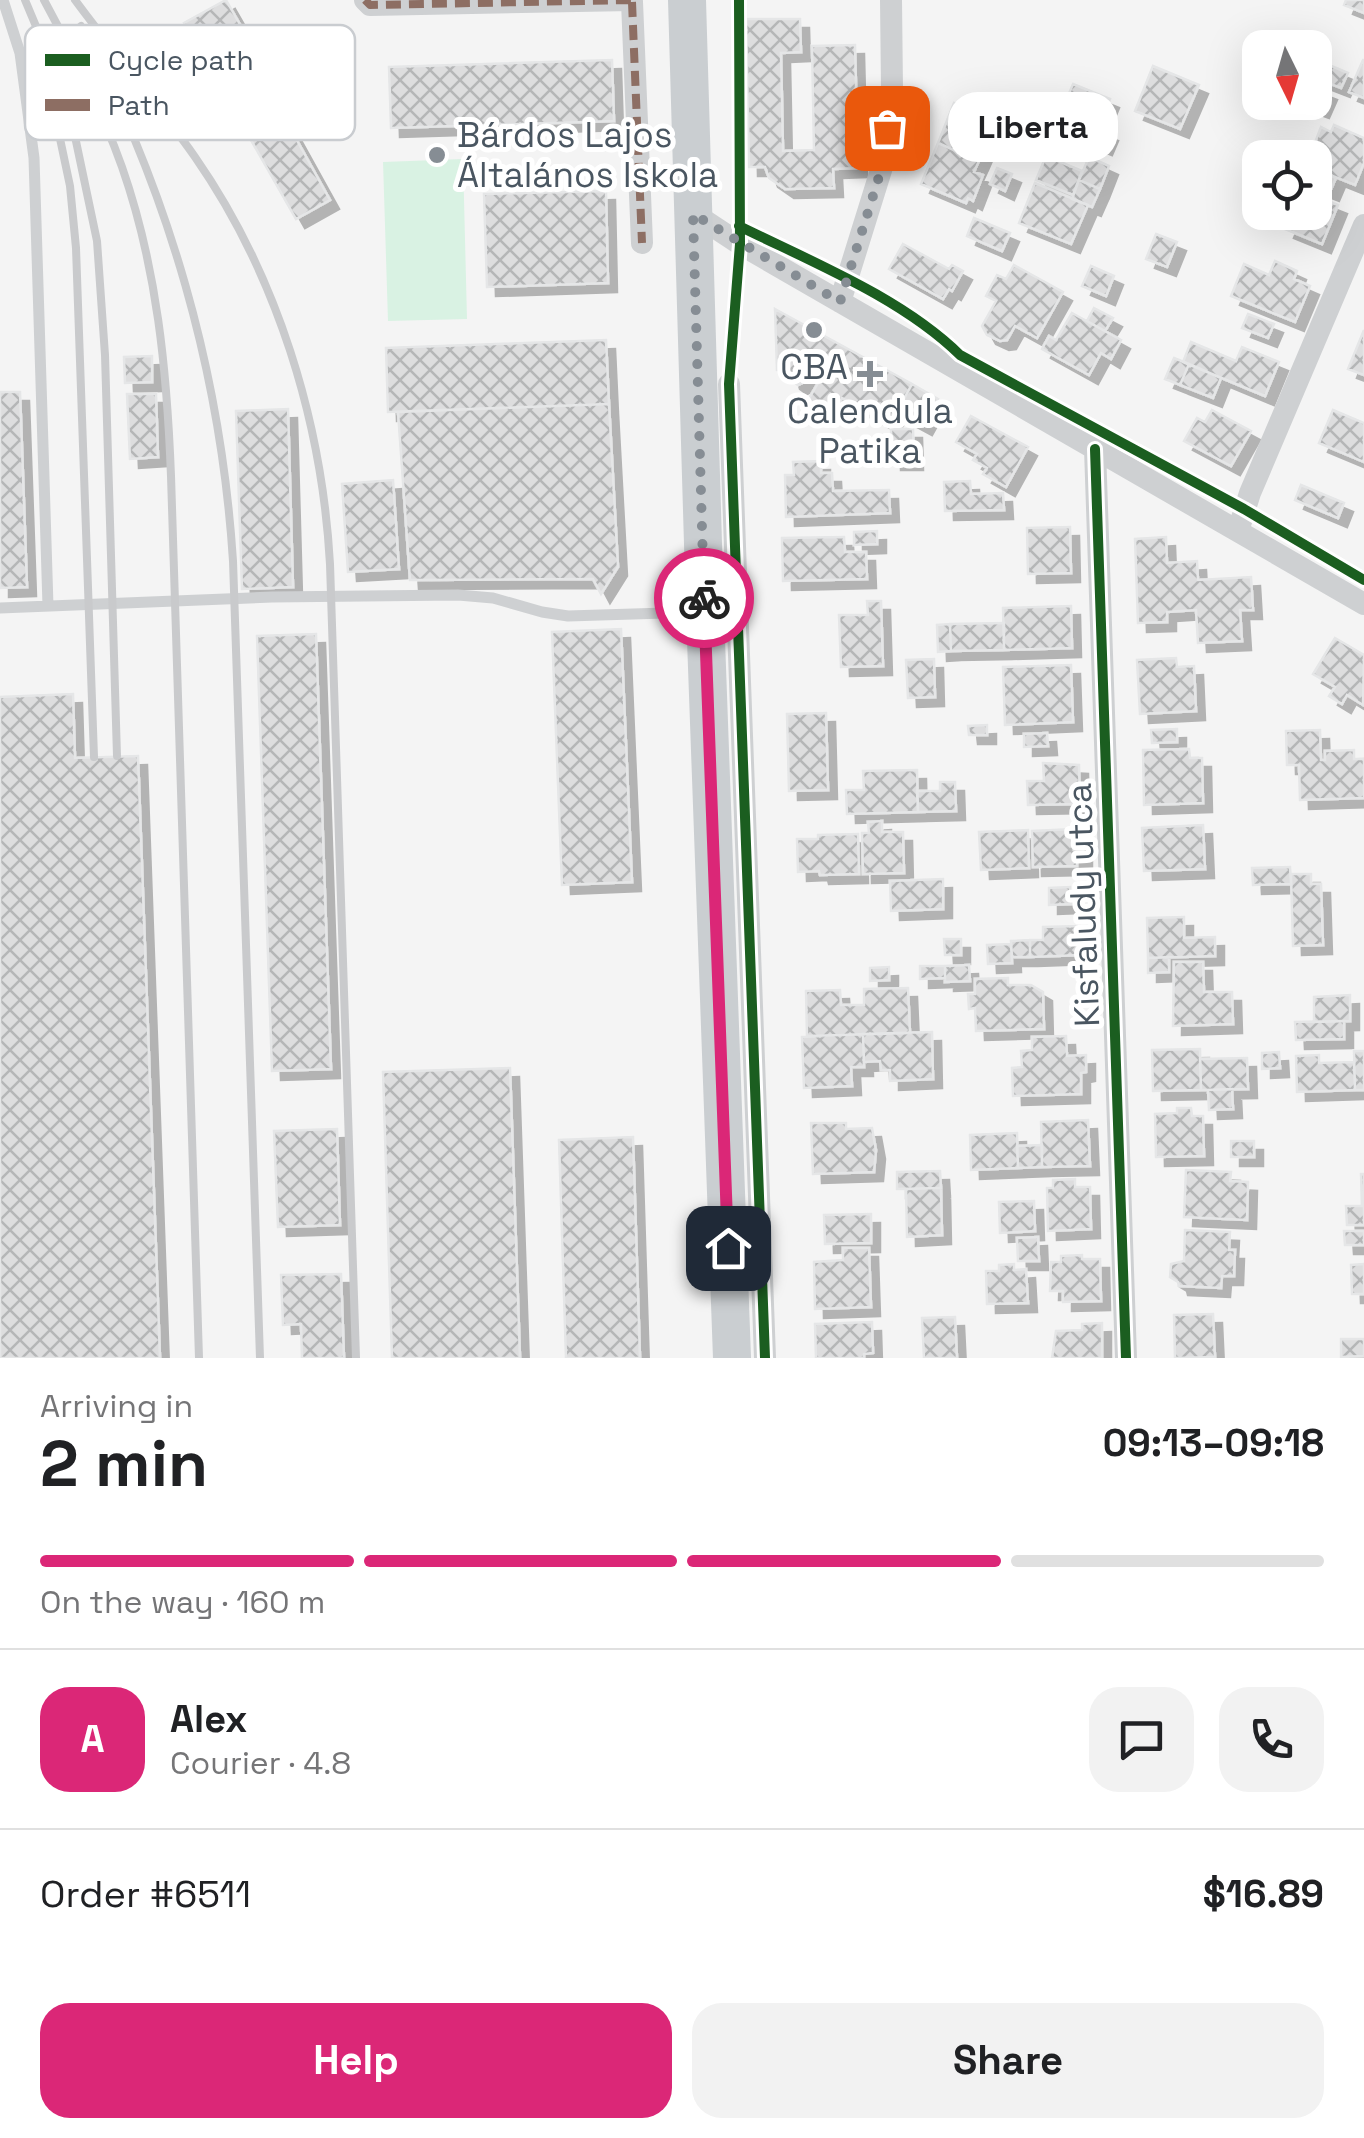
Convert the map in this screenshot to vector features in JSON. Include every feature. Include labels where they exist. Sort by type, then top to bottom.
[{"type":"main road","points":[[687,0],[693,214],[713,376],[704,612],[734,935],[732,1358]]},
{"type":"street","points":[[365,0],[370,6],[632,1],[642,243]]},
{"type":"street","points":[[840,302],[882,167],[892,89],[891,0]]},
{"type":"street","points":[[693,214],[1364,604]]},
{"type":"street","points":[[1238,531],[1364,225]]},
{"type":"street","points":[[713,376],[734,935],[765,1358]]},
{"type":"street","name":"Kisfaludy utca","points":[[1095,449],[1126,1358]]},
{"type":"lane","points":[[2,0],[20,53],[25,87]]},
{"type":"lane","points":[[31,140],[48,606]]},
{"type":"lane","points":[[0,608],[272,597],[458,595],[493,598],[568,616],[704,612]]},
{"type":"green space","points":[[463,159],[467,319],[388,321],[383,162]]},
{"type":"building","points":[[226,0],[240,25],[185,25]]},
{"type":"building","points":[[1346,0],[1364,0],[1364,13],[1344,5]]},
{"type":"building","points":[[746,19],[800,19],[801,52],[781,53],[783,151],[814,150],[812,46],[855,45],[858,168],[833,169],[834,188],[785,189],[769,178],[765,167],[749,167]]},
{"type":"building","points":[[612,60],[614,121],[391,128],[389,67]]},
{"type":"building","points":[[1364,60],[1364,98],[1349,92]]},
{"type":"building","points":[[1153,66],[1199,85],[1180,129],[1135,111]]},
{"type":"building","points":[[1332,66],[1348,73],[1341,88],[1332,85]]},
{"type":"building","points":[[1073,84],[1110,99],[1098,128],[1109,132],[1103,146],[1055,126]]},
{"type":"building","points":[[954,103],[996,121],[992,130],[1004,135],[998,150],[986,145],[979,161],[938,143]]},
{"type":"building","points":[[1334,125],[1364,138],[1364,163],[1355,185],[1332,176],[1332,140],[1316,140],[1321,127],[1331,132]]},
{"type":"building","points":[[251,140],[297,140],[330,200],[296,219]]},
{"type":"building","points":[[938,143],[979,161],[974,172],[983,175],[973,201],[968,198],[966,203],[921,184]]},
{"type":"building","points":[[1046,156],[1082,171],[1073,195],[1036,180]]},
{"type":"building","points":[[1089,157],[1109,166],[1100,189],[1079,180]]},
{"type":"building","points":[[997,168],[1012,174],[1005,191],[990,184]]},
{"type":"building","points":[[1079,180],[1100,189],[1092,207],[1072,199]]},
{"type":"building","points":[[1035,183],[1088,205],[1071,244],[1019,223]]},
{"type":"building","points":[[606,191],[608,283],[487,287],[484,194]]},
{"type":"building","points":[[974,218],[1010,233],[1002,251],[967,236]]},
{"type":"building","points":[[1287,230],[1328,230],[1322,244]]},
{"type":"building","points":[[1156,234],[1177,242],[1167,267],[1146,259]]},
{"type":"building","points":[[903,244],[949,269],[952,265],[963,271],[943,299],[889,269]]},
{"type":"building","points":[[1275,261],[1297,271],[1294,279],[1310,286],[1295,322],[1231,296],[1244,264],[1269,275]]},
{"type":"building","points":[[1014,265],[1063,292],[1037,338],[1015,326],[1007,340],[1000,341],[987,335],[982,326],[996,301],[986,296],[997,275],[1006,279]]},
{"type":"building","points":[[1091,266],[1114,276],[1106,296],[1082,286]]},
{"type":"building","points":[[1094,308],[1113,318],[1105,331],[1087,321]]},
{"type":"building","points":[[775,309],[912,384],[890,424],[842,398],[834,414],[808,400],[818,383],[811,379],[798,385],[791,380],[788,369],[777,370]]},
{"type":"building","points":[[1072,313],[1121,340],[1111,359],[1101,353],[1089,375],[1042,349],[1049,336],[1056,340]]},
{"type":"building","points":[[1248,314],[1274,324],[1268,338],[1242,328]]},
{"type":"building","points":[[1364,330],[1364,375],[1348,369]]},
{"type":"building","points":[[606,340],[609,404],[388,412],[386,348]]},
{"type":"building","points":[[1191,342],[1236,361],[1242,347],[1279,362],[1265,396],[1183,362]]},
{"type":"building","points":[[152,356],[152,382],[125,383],[124,357]]},
{"type":"building","points":[[1174,358],[1189,364],[1180,385],[1165,379]]},
{"type":"building","points":[[1189,364],[1221,378],[1213,398],[1180,385]]},
{"type":"building","points":[[912,384],[938,399],[923,426],[897,412]]},
{"type":"building","points":[[0,392],[20,392],[27,587],[0,588]]},
{"type":"building","points":[[127,394],[156,394],[158,457],[130,459]]},
{"type":"building","points":[[609,404],[618,567],[601,594],[593,579],[410,580],[398,412]]},
{"type":"building","points":[[288,409],[293,587],[242,589],[236,411]]},
{"type":"building","points":[[1212,410],[1251,431],[1231,466],[1184,441],[1197,418],[1205,422]]},
{"type":"building","points":[[1333,410],[1364,423],[1364,462],[1319,443]]},
{"type":"building","points":[[971,416],[1028,447],[1006,487],[983,474],[987,468],[973,460],[977,454],[956,442]]},
{"type":"building","points":[[891,429],[913,429],[914,461],[892,461]]},
{"type":"building","points":[[821,461],[821,473],[832,473],[833,491],[889,490],[890,513],[786,517],[785,475],[794,475],[793,462]]},
{"type":"building","points":[[393,480],[399,569],[348,572],[342,484]]},
{"type":"building","points":[[970,481],[971,494],[1003,493],[1004,510],[945,511],[944,482]]},
{"type":"building","points":[[1301,485],[1344,503],[1338,518],[1295,500]]},
{"type":"building","points":[[1070,527],[1071,573],[1028,574],[1027,528]]},
{"type":"building","points":[[877,531],[877,544],[854,545],[854,532]]},
{"type":"building","points":[[844,537],[845,552],[866,552],[867,579],[783,581],[782,538]]},
{"type":"building","points":[[1166,537],[1167,563],[1197,561],[1198,580],[1251,577],[1253,610],[1240,610],[1242,641],[1198,643],[1196,610],[1167,612],[1167,622],[1138,623],[1135,539]]},
{"type":"building","points":[[867,601],[881,601],[883,666],[841,667],[839,615],[868,615]]},
{"type":"building","points":[[1071,606],[1072,648],[1004,650],[1003,608]]},
{"type":"building","points":[[1004,623],[1004,650],[951,651],[950,624]]},
{"type":"building","points":[[950,624],[951,651],[938,652],[937,625]]},
{"type":"building","points":[[621,629],[632,882],[562,885],[552,632]]},
{"type":"building","points":[[316,634],[331,1069],[272,1071],[257,636]]},
{"type":"building","points":[[1335,638],[1364,655],[1363,705],[1347,695],[1342,704],[1329,696],[1335,687],[1313,674]]},
{"type":"building","points":[[1176,658],[1177,667],[1194,666],[1196,711],[1140,714],[1137,660]]},
{"type":"building","points":[[934,659],[935,697],[908,698],[906,660]]},
{"type":"building","points":[[1071,665],[1073,722],[1005,725],[1003,667]]},
{"type":"building","points":[[73,694],[75,758],[138,756],[160,1358],[0,1358],[0,697]]},
{"type":"building","points":[[826,713],[828,790],[789,791],[787,714]]},
{"type":"building","points":[[987,725],[987,735],[969,735],[968,726]]},
{"type":"building","points":[[1177,729],[1177,742],[1152,743],[1151,730]]},
{"type":"building","points":[[1320,730],[1321,760],[1325,760],[1325,751],[1354,750],[1354,759],[1364,759],[1364,798],[1300,800],[1299,765],[1287,765],[1286,731]]},
{"type":"building","points":[[1047,733],[1048,746],[1024,747],[1024,734]]},
{"type":"building","points":[[1189,749],[1190,758],[1202,758],[1203,803],[1144,805],[1143,750]]},
{"type":"building","points":[[1043,763],[1079,765],[1080,804],[1028,805],[1027,781],[1044,781]]},
{"type":"building","points":[[917,770],[918,812],[847,814],[846,790],[864,790],[863,771]]},
{"type":"building","points":[[940,782],[955,782],[956,811],[918,812],[917,791],[940,791]]},
{"type":"building","points":[[882,821],[882,832],[903,832],[904,873],[863,874],[862,833],[869,833],[868,822]]},
{"type":"building","points":[[1203,825],[1205,869],[1144,871],[1142,828]]},
{"type":"building","points":[[1074,829],[1074,836],[1083,836],[1083,860],[1077,860],[1077,866],[1033,867],[1032,831]]},
{"type":"building","points":[[1028,830],[1029,868],[981,870],[979,832]]},
{"type":"building","points":[[858,834],[859,874],[798,872],[797,839]]},
{"type":"building","points":[[1290,867],[1291,884],[1253,885],[1252,868]]},
{"type":"building","points":[[1291,874],[1311,874],[1311,884],[1321,884],[1323,945],[1293,946]]},
{"type":"building","points":[[943,879],[943,909],[891,911],[890,881]]},
{"type":"building","points":[[1070,887],[1071,904],[1049,905],[1049,888]]},
{"type":"building","points":[[1184,917],[1184,938],[1215,937],[1215,956],[1148,958],[1147,918]]},
{"type":"building","points":[[1080,926],[1081,955],[1030,957],[1030,940],[1043,940],[1043,927]]},
{"type":"building","points":[[944,939],[961,939],[961,955],[945,955]]},
{"type":"building","points":[[1030,940],[1030,957],[1012,957],[1011,941]]},
{"type":"building","points":[[1011,944],[1012,963],[988,964],[987,945]]},
{"type":"building","points":[[1169,957],[1169,972],[1148,973],[1148,958]]},
{"type":"building","points":[[1174,962],[1203,962],[1204,992],[1232,992],[1233,1024],[1173,1026]]},
{"type":"building","points":[[969,965],[970,981],[945,982],[945,966]]},
{"type":"building","points":[[920,966],[945,966],[945,978],[920,979]]},
{"type":"building","points":[[889,967],[889,980],[870,981],[870,968]]},
{"type":"building","points":[[1008,978],[1008,985],[1031,985],[1043,992],[1044,1029],[976,1031],[975,1008],[969,1009],[968,994],[975,994],[975,979]]},
{"type":"building","points":[[908,988],[910,1033],[807,1036],[806,991],[840,990],[841,1005],[864,1005],[864,989]]},
{"type":"building","points":[[1350,995],[1350,1021],[1314,1022],[1314,997]]},
{"type":"building","points":[[1344,1021],[1344,1039],[1296,1040],[1295,1022]]},
{"type":"building","points":[[932,1032],[933,1079],[890,1081],[890,1070],[881,1070],[880,1061],[864,1062],[863,1034]]},
{"type":"building","points":[[863,1034],[864,1067],[851,1067],[852,1086],[804,1088],[802,1037]]},
{"type":"building","points":[[1066,1036],[1067,1056],[1086,1055],[1081,1094],[1013,1096],[1012,1068],[1022,1067],[1021,1051],[1032,1050],[1032,1037]]},
{"type":"building","points":[[1200,1049],[1201,1090],[1153,1091],[1152,1050]]},
{"type":"building","points":[[1354,1051],[1364,1051],[1364,1090],[1355,1090]]},
{"type":"building","points":[[1279,1052],[1280,1068],[1262,1069],[1262,1053]]},
{"type":"building","points":[[1319,1055],[1319,1063],[1354,1062],[1355,1090],[1297,1092],[1296,1056]]},
{"type":"building","points":[[1247,1058],[1248,1089],[1201,1090],[1200,1059]]},
{"type":"building","points":[[510,1068],[520,1358],[392,1358],[383,1072]]},
{"type":"building","points":[[1232,1089],[1233,1109],[1209,1110],[1208,1090]]},
{"type":"building","points":[[1177,1108],[1191,1108],[1192,1116],[1203,1116],[1204,1156],[1156,1157],[1155,1114],[1177,1113]]},
{"type":"building","points":[[1088,1120],[1090,1166],[1042,1167],[1041,1122]]},
{"type":"building","points":[[811,1123],[846,1123],[846,1129],[872,1128],[874,1172],[813,1174]]},
{"type":"building","points":[[337,1129],[340,1225],[278,1227],[274,1131]]},
{"type":"building","points":[[1017,1133],[1018,1168],[971,1170],[970,1135]]},
{"type":"building","points":[[633,1137],[640,1358],[566,1358],[559,1140]]},
{"type":"building","points":[[1231,1141],[1254,1141],[1254,1157],[1231,1157]]},
{"type":"building","points":[[1042,1145],[1042,1167],[1018,1168],[1017,1146]]},
{"type":"building","points":[[1186,1170],[1231,1172],[1230,1181],[1248,1182],[1247,1220],[1184,1217]]},
{"type":"building","points":[[940,1171],[941,1188],[897,1189],[897,1172]]},
{"type":"building","points":[[1361,1174],[1364,1225],[1347,1225],[1346,1206],[1362,1206]]},
{"type":"building","points":[[1075,1179],[1075,1187],[1090,1187],[1091,1229],[1048,1231],[1047,1188],[1053,1188],[1053,1180]]},
{"type":"building","points":[[941,1188],[942,1235],[907,1237],[906,1189]]},
{"type":"building","points":[[1034,1201],[1035,1231],[1000,1233],[999,1202]]},
{"type":"building","points":[[871,1214],[871,1243],[825,1244],[824,1215]]},
{"type":"building","points":[[1185,1230],[1230,1232],[1229,1250],[1235,1250],[1234,1276],[1222,1276],[1221,1288],[1179,1286],[1170,1277],[1171,1264],[1184,1261]]},
{"type":"building","points":[[1344,1231],[1364,1231],[1364,1245],[1345,1245]]},
{"type":"building","points":[[1038,1237],[1039,1261],[1018,1261],[1017,1238]]},
{"type":"building","points":[[843,1248],[869,1248],[871,1307],[815,1309],[814,1262],[843,1260]]},
{"type":"building","points":[[1082,1255],[1082,1259],[1100,1259],[1101,1301],[1063,1302],[1063,1291],[1050,1291],[1051,1262],[1061,1262],[1061,1256]]},
{"type":"building","points":[[1014,1264],[1014,1270],[1026,1269],[1028,1303],[987,1304],[986,1271],[999,1271],[999,1265]]},
{"type":"building","points":[[1364,1264],[1364,1294],[1352,1294],[1351,1265]]},
{"type":"building","points":[[341,1274],[344,1358],[302,1358],[301,1324],[283,1325],[281,1275]]},
{"type":"building","points":[[1213,1314],[1215,1357],[1175,1358],[1174,1315]]},
{"type":"building","points":[[955,1317],[957,1358],[924,1358],[922,1318]]},
{"type":"building","points":[[872,1322],[873,1353],[864,1354],[864,1358],[816,1358],[815,1324]]},
{"type":"building","points":[[1102,1323],[1102,1358],[1052,1358],[1056,1331],[1082,1330],[1082,1324]]},
{"type":"building","points":[[1341,1339],[1364,1339],[1364,1356],[1341,1357]]},
{"type":"railway","points":[[25,0],[35,25]]},
{"type":"railway","points":[[44,0],[57,25]]},
{"type":"railway","points":[[75,0],[94,25]]},
{"type":"railway","points":[[60,140],[76,248],[94,757]]},
{"type":"railway","points":[[76,140],[97,241],[105,355],[117,756]]},
{"type":"railway","points":[[111,140],[144,243],[167,397],[199,1358]]},
{"type":"railway","points":[[134,140],[186,286],[217,422],[227,491],[233,561],[260,1358]]},
{"type":"railway","points":[[183,140],[224,203],[272,300],[305,403],[325,510],[330,564],[356,1358]]},
{"type":"marked path","points":[[365,0],[370,5],[632,0]]},
{"type":"marked path","points":[[632,2],[642,243]]},
{"type":"cycle path","points":[[739,0],[740,244],[729,384],[765,1358]]},
{"type":"cycle path","points":[[739,226],[884,299],[960,355],[1244,509],[1364,580]]},
{"type":"cycle path","points":[[1095,449],[1126,1358]]},
{"type":"way so far","points":[[704,598],[693,214],[840,302],[882,167],[887,128]]},
{"type":"place","name":"Liberta","points":[[887,128]]},
{"type":"place","name":"Bárdos Lajos Általános Iskola","points":[[437,155]]},
{"type":"place","name":"CBA","points":[[814,330]]},
{"type":"place","name":"Calendula Patika","points":[[870,374]]},
{"type":"route","points":[[704,598],[728,1248]]}]
